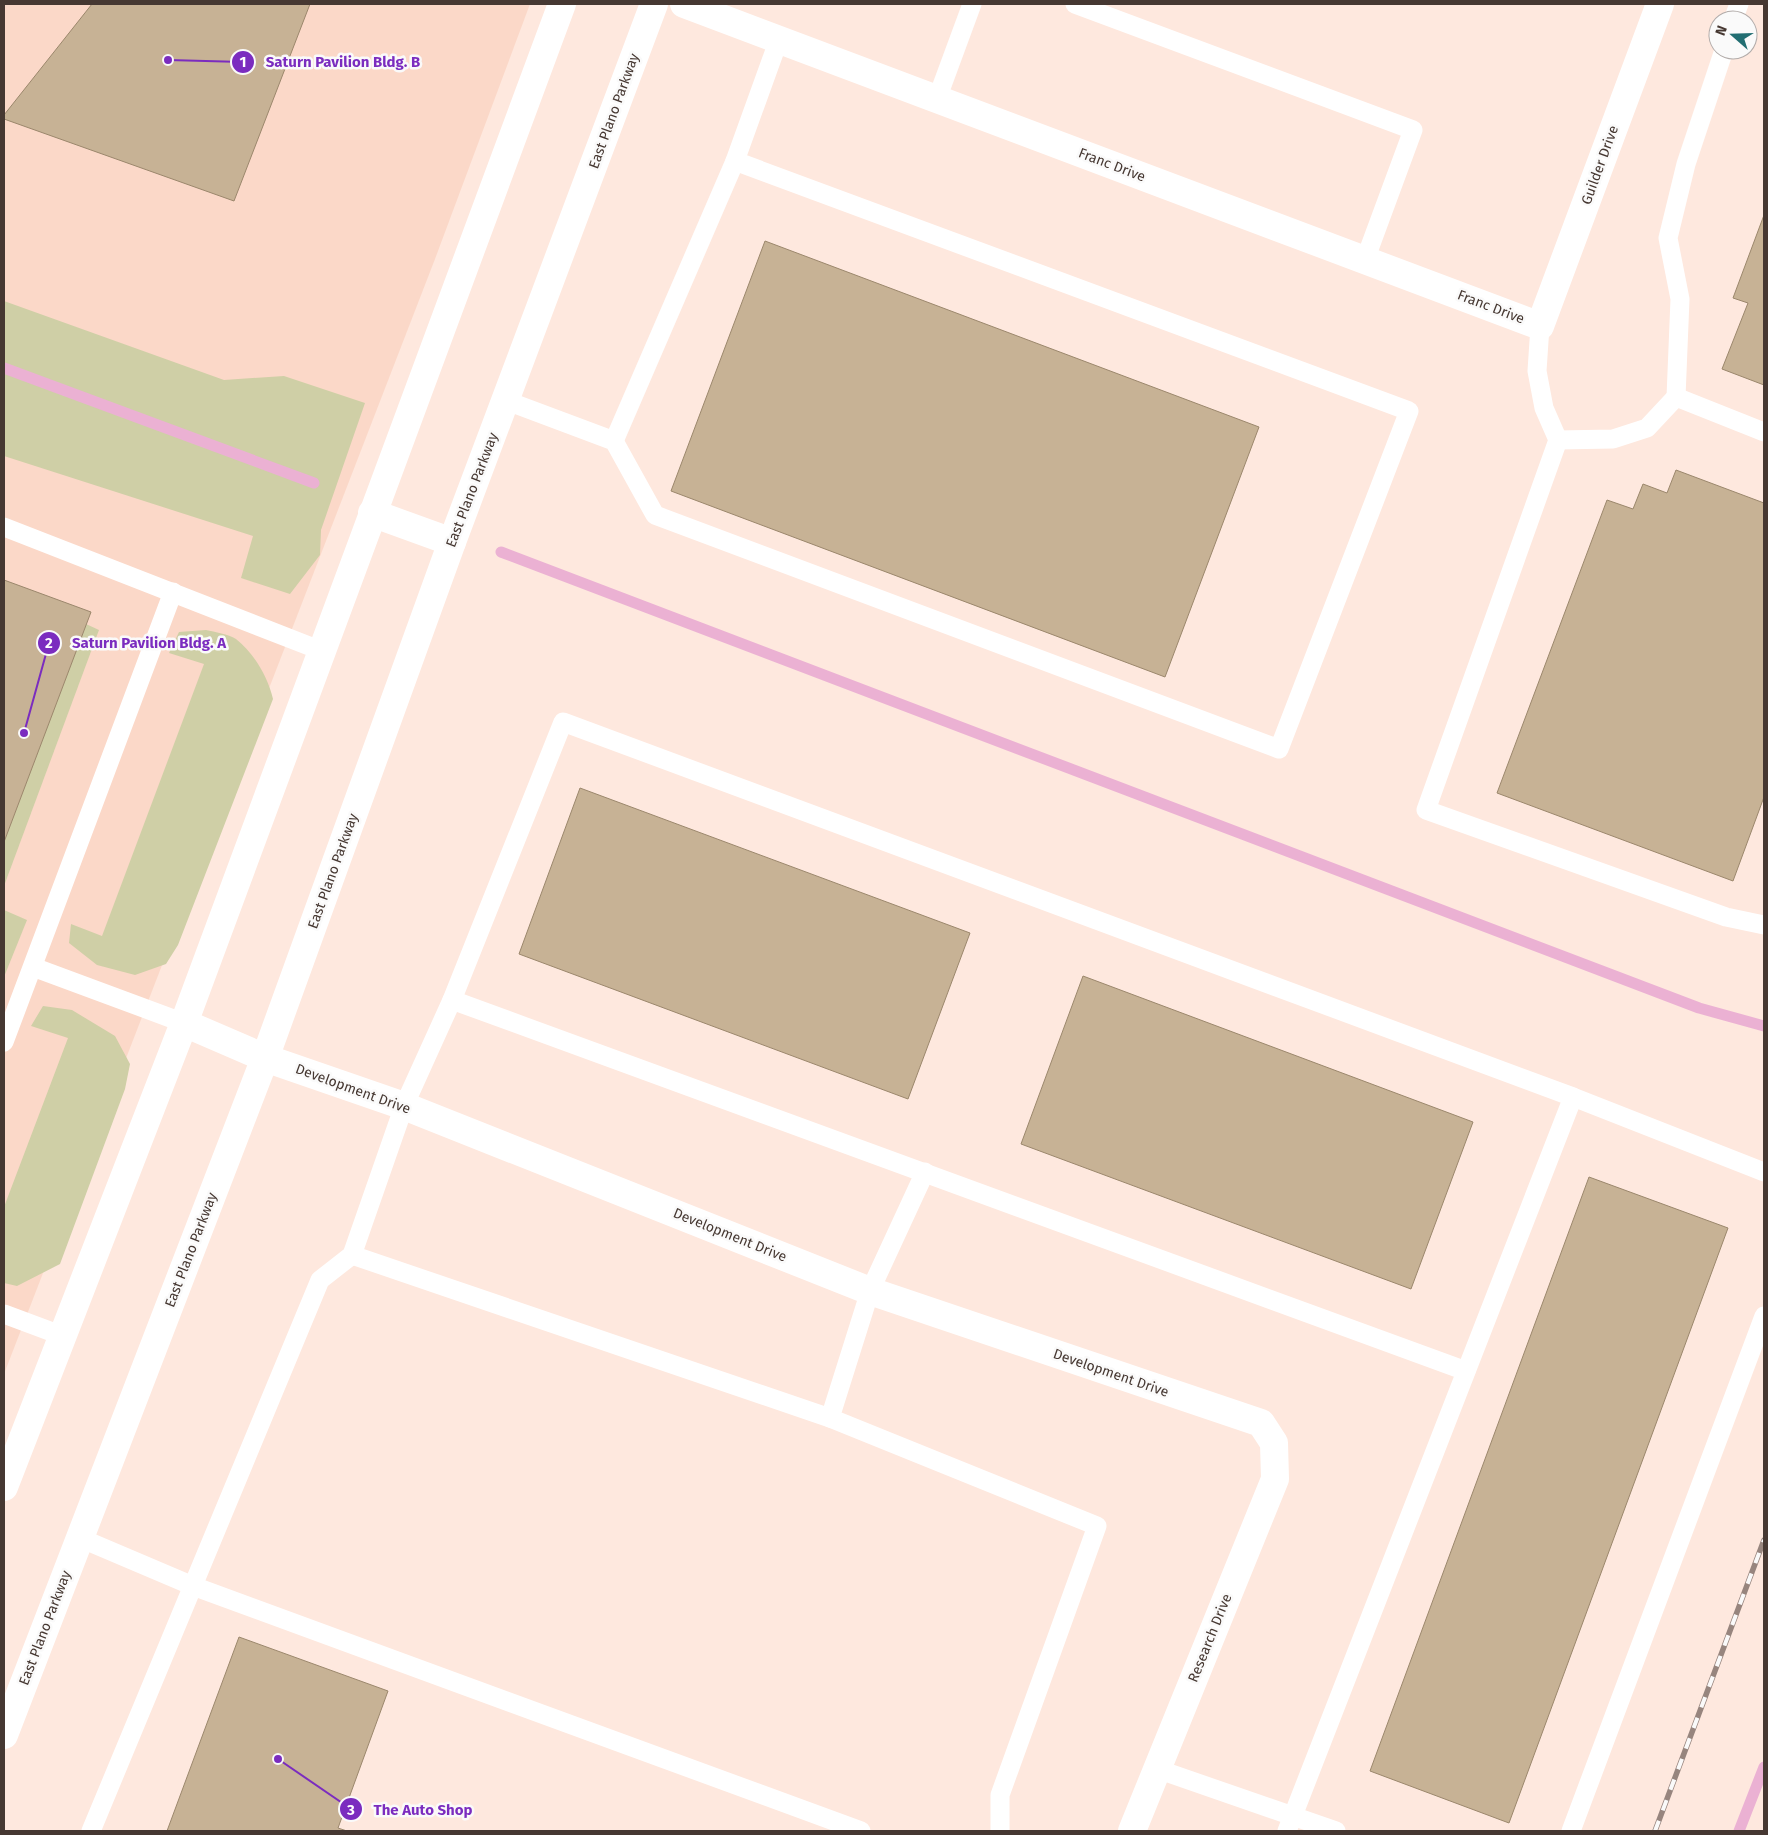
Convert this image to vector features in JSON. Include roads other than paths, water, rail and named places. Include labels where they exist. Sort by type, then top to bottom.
[{"type":"main road","points":[[4,1486],[184,1023],[562,4]]},
{"type":"main road","name":"East Plano Parkway","points":[[4,1735],[266,1058],[452,542],[654,4]]},
{"type":"main road","name":"Franc Drive","points":[[684,4],[1540,326]]},
{"type":"main road","name":"Guilder Drive","points":[[1540,326],[1660,4]]},
{"type":"main road","points":[[372,513],[452,542]]},
{"type":"main road","name":"Development Drive","points":[[184,1023],[266,1058],[404,1106],[870,1291],[1261,1423],[1274,1443]]},
{"type":"main road","name":"Research Drive","points":[[1132,1831],[1276,1479],[1274,1443]]},
{"type":"lane","points":[[937,99],[972,4]]},
{"type":"lane","points":[[1075,4],[1413,130],[1365,260]]},
{"type":"lane","points":[[614,441],[735,161],[779,39]]},
{"type":"lane","points":[[1558,440],[1613,438],[1647,428],[1676,397],[1680,299],[1668,238],[1686,164],[1721,60]]},
{"type":"lane","points":[[506,401],[614,441],[654,515],[1279,749],[1409,411],[735,161]]},
{"type":"lane","points":[[1540,326],[1537,371],[1544,408],[1558,440],[1426,810],[1726,918],[1764,925]]},
{"type":"lane","points":[[1676,397],[1764,432]]},
{"type":"lane","points":[[4,527],[322,651]]},
{"type":"lane","points":[[4,1042],[173,592]]},
{"type":"lane","points":[[91,1831],[320,1280],[352,1254],[404,1106],[452,1000],[564,722],[1573,1097],[1764,1172]]},
{"type":"lane","points":[[33,967],[184,1023]]},
{"type":"lane","points":[[452,1000],[1466,1371]]},
{"type":"lane","points":[[1290,1823],[1573,1097]]},
{"type":"lane","points":[[830,1418],[870,1291],[925,1172]]},
{"type":"lane","points":[[352,1254],[830,1418],[1098,1526],[1000,1795],[1000,1831]]},
{"type":"lane","points":[[4,1314],[63,1336]]},
{"type":"lane","points":[[1571,1831],[1764,1316]]},
{"type":"lane","points":[[80,1538],[193,1586],[861,1831]]},
{"type":"lane","points":[[1157,1768],[1290,1823],[1336,1831]]},
{"type":"waterway","points":[[4,368],[314,483]]},
{"type":"waterway","points":[[501,552],[1699,1008],[1764,1026]]},
{"type":"waterway","points":[[1739,1831],[1764,1767]]},
{"type":"railway","points":[[1655,1831],[1764,1540]]},
{"type":"place","name":"Saturn Pavilion Bldg. B","points":[[168,60]]},
{"type":"place","name":"Saturn Pavilion Bldg. A","points":[[24,733]]},
{"type":"place","name":"The Auto Shop","points":[[278,1759]]}]
